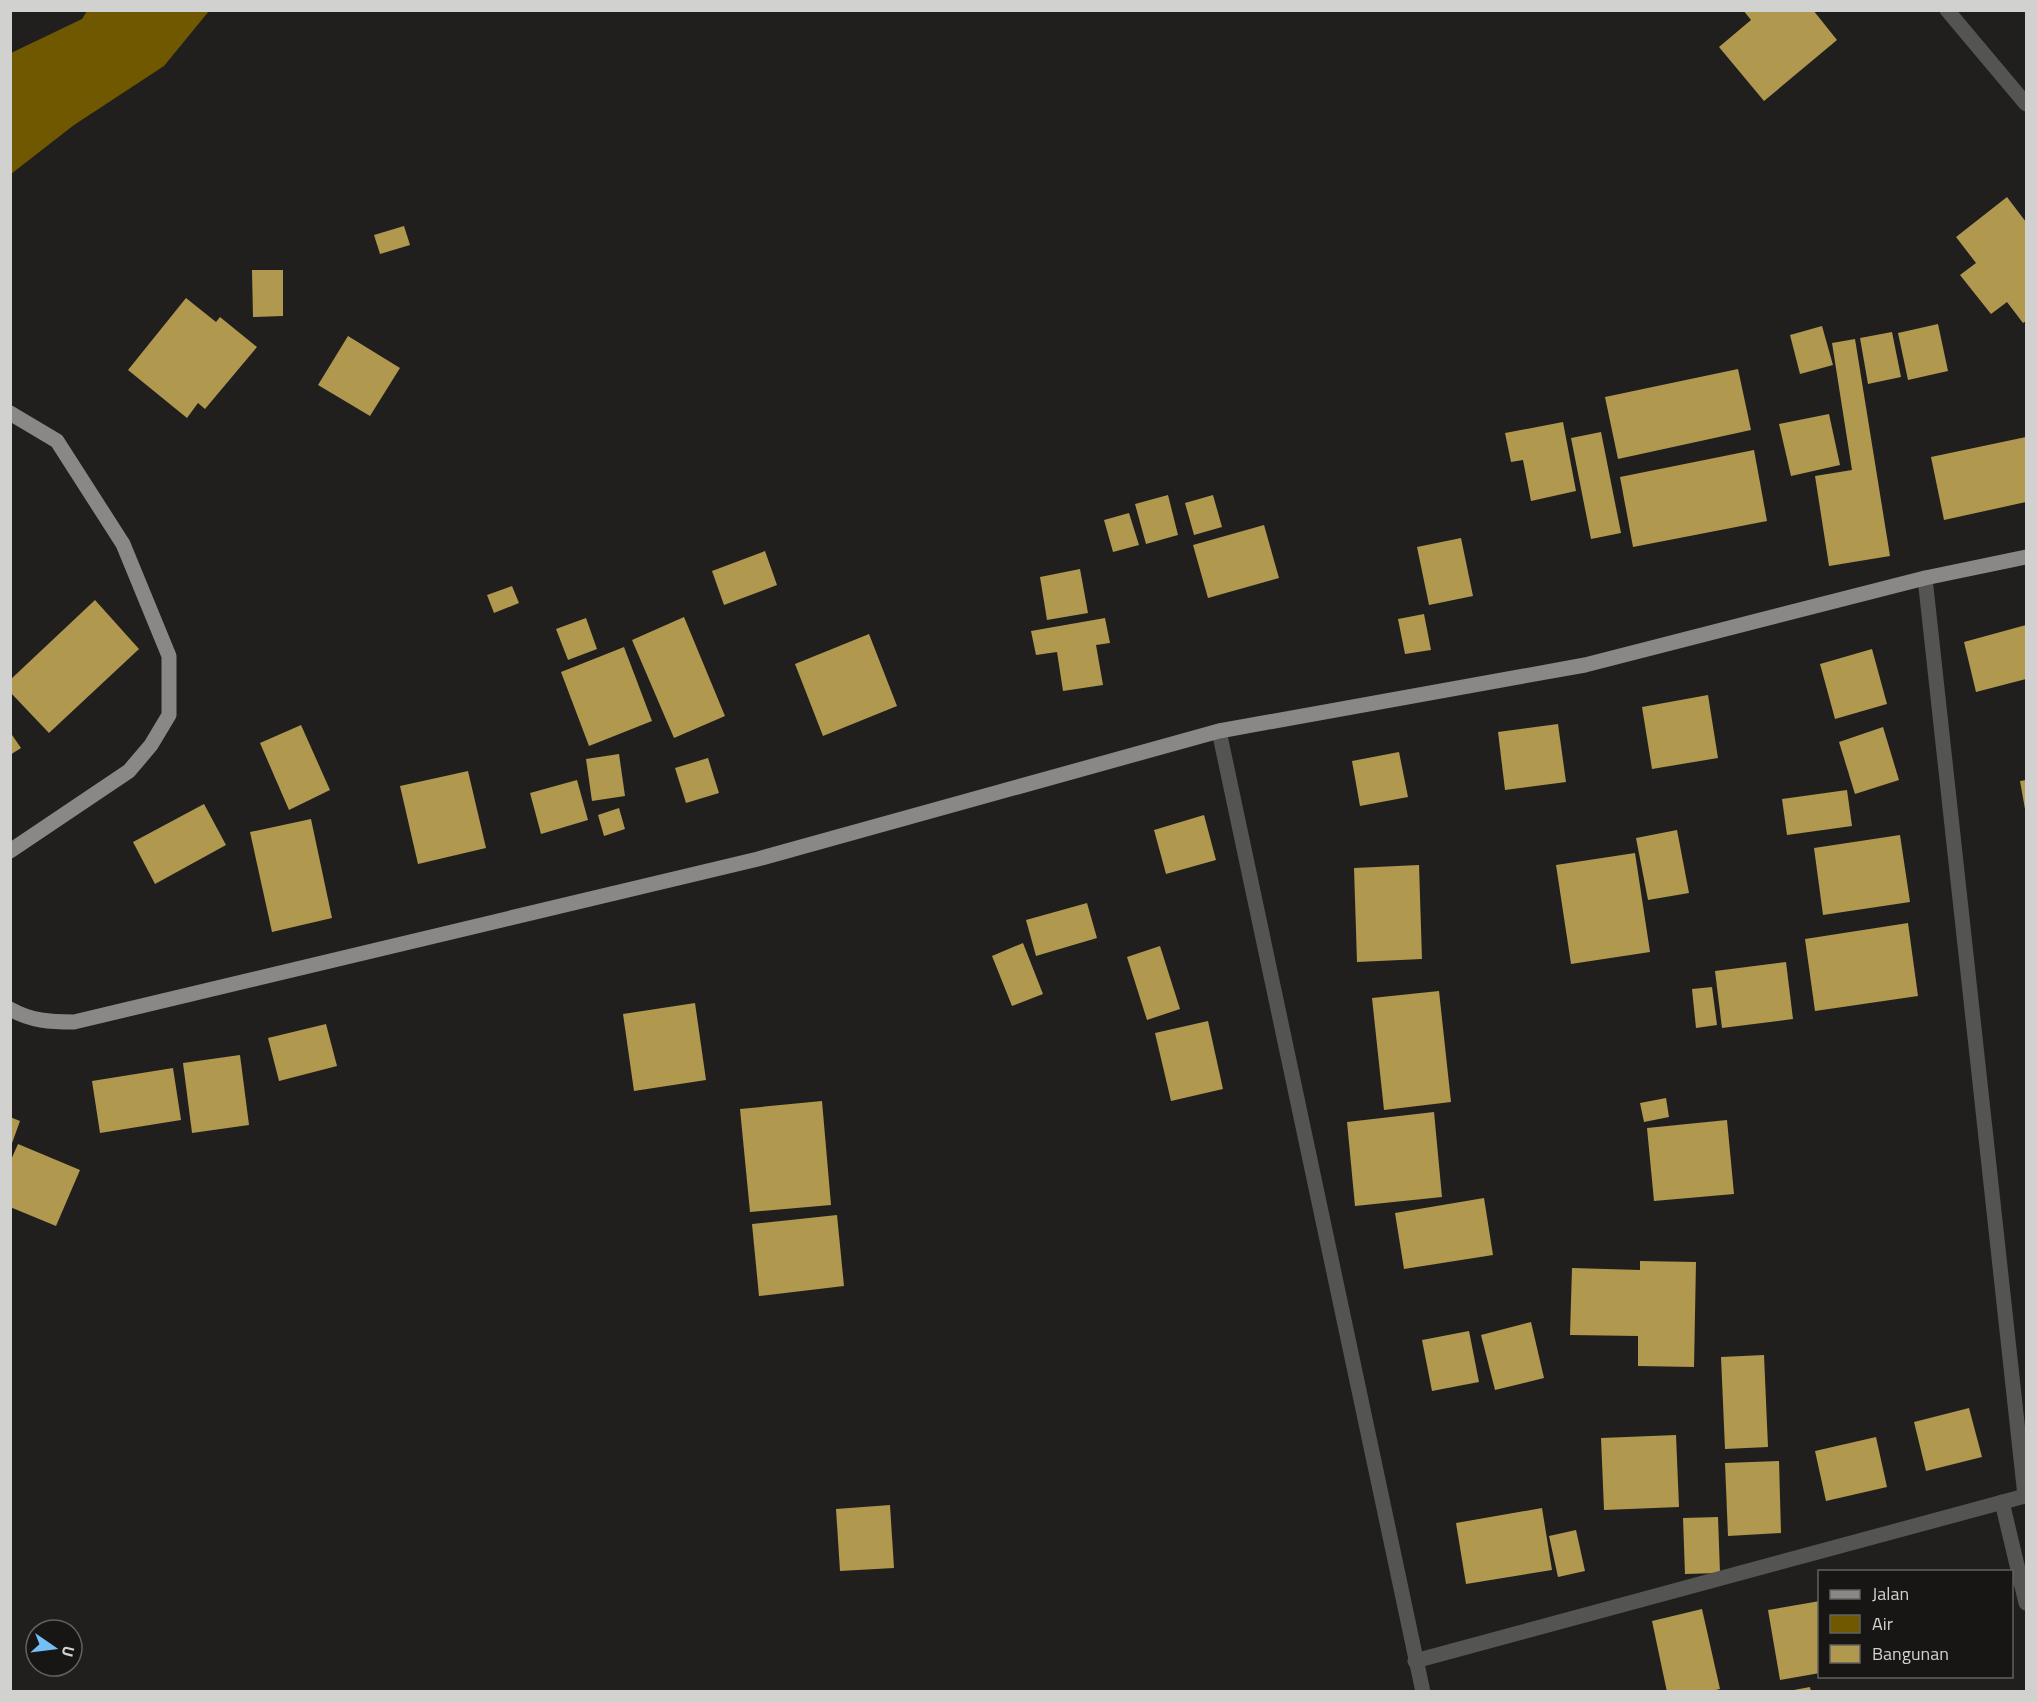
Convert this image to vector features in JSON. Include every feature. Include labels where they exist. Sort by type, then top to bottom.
[{"type":"main road","points":[[10,412],[57,441],[123,544],[169,656],[169,715],[151,745],[129,771],[10,851]]},
{"type":"main road","points":[[10,1009],[22,1016],[45,1022],[74,1022],[758,859],[1219,731],[1585,665],[1924,578],[2026,557]]},
{"type":"street","points":[[1947,10],[2026,104]]},
{"type":"street","points":[[1415,1661],[2026,1496],[1924,578]]},
{"type":"street","points":[[1219,731],[1423,1692]]},
{"type":"street","points":[[2002,1502],[2026,1603]]},
{"type":"water","points":[[87,11],[209,11],[164,66],[74,125],[11,174],[11,53],[82,19]]},
{"type":"building","points":[[1743,10],[1813,10],[1837,40],[1764,101],[1719,47],[1751,20]]},
{"type":"building","points":[[2007,197],[2026,222],[2026,321],[2023,323],[2007,302],[1991,314],[1960,275],[1976,263],[1956,237]]},
{"type":"building","points":[[404,226],[410,245],[380,254],[374,235]]},
{"type":"building","points":[[252,270],[283,270],[283,316],[253,317]]},
{"type":"building","points":[[186,298],[216,322],[220,317],[257,347],[205,409],[198,403],[187,418],[128,370]]},
{"type":"building","points":[[1938,324],[1948,371],[1908,380],[1898,333]]},
{"type":"building","points":[[1822,326],[1833,365],[1800,374],[1790,335]]},
{"type":"building","points":[[1892,332],[1901,377],[1868,384],[1860,338]]},
{"type":"building","points":[[348,336],[400,368],[370,416],[318,385]]},
{"type":"building","points":[[1855,339],[1890,556],[1829,566],[1815,476],[1852,470],[1832,343]]},
{"type":"building","points":[[1738,369],[1751,430],[1618,459],[1605,397]]},
{"type":"building","points":[[1829,414],[1840,465],[1791,476],[1779,424]]},
{"type":"building","points":[[1563,422],[1576,491],[1531,501],[1523,460],[1511,462],[1505,433]]},
{"type":"building","points":[[1601,432],[1621,533],[1591,539],[1571,438]]},
{"type":"building","points":[[2026,437],[2026,502],[1944,520],[1931,457]]},
{"type":"building","points":[[1754,450],[1767,521],[1633,547],[1620,477]]},
{"type":"building","points":[[1168,495],[1178,535],[1146,544],[1135,504]]},
{"type":"building","points":[[1213,495],[1222,527],[1194,535],[1185,503]]},
{"type":"building","points":[[1129,513],[1139,545],[1113,552],[1104,520]]},
{"type":"building","points":[[1264,525],[1279,578],[1208,598],[1193,545]]},
{"type":"building","points":[[1461,538],[1473,596],[1429,605],[1417,547]]},
{"type":"building","points":[[765,551],[777,585],[724,605],[712,571]]},
{"type":"building","points":[[1080,569],[1088,613],[1047,620],[1040,577]]},
{"type":"building","points":[[512,586],[519,603],[494,613],[487,595]]},
{"type":"building","points":[[95,600],[139,649],[49,733],[10,692],[10,680]]},
{"type":"building","points":[[1424,614],[1431,650],[1405,654],[1398,619]]},
{"type":"building","points":[[684,617],[725,716],[674,738],[632,640]]},
{"type":"building","points":[[586,618],[597,649],[568,660],[556,629]]},
{"type":"building","points":[[1105,618],[1110,643],[1096,645],[1103,685],[1063,691],[1057,652],[1036,655],[1031,631]]},
{"type":"building","points":[[2026,625],[2026,679],[1976,692],[1964,642]]},
{"type":"building","points":[[869,634],[897,706],[823,736],[795,664]]},
{"type":"building","points":[[624,647],[652,721],[589,746],[561,672]]},
{"type":"building","points":[[1872,649],[1887,704],[1835,719],[1820,664]]},
{"type":"building","points":[[1708,695],[1718,758],[1652,769],[1642,707]]},
{"type":"building","points":[[1558,724],[1566,782],[1505,790],[1498,732]]},
{"type":"building","points":[[301,725],[330,790],[289,810],[260,743]]},
{"type":"building","points":[[1883,727],[1899,780],[1855,794],[1839,742]]},
{"type":"building","points":[[10,732],[21,748],[10,755]]},
{"type":"building","points":[[1399,752],[1408,797],[1360,806],[1352,761]]},
{"type":"building","points":[[619,754],[625,796],[592,801],[586,759]]},
{"type":"building","points":[[708,758],[719,793],[686,803],[675,768]]},
{"type":"building","points":[[468,771],[486,848],[418,864],[400,786]]},
{"type":"building","points":[[577,780],[588,820],[541,834],[530,793]]},
{"type":"building","points":[[2026,780],[2026,809],[2025,809],[2020,781]]},
{"type":"building","points":[[1847,790],[1852,826],[1787,835],[1782,799]]},
{"type":"building","points":[[204,804],[226,845],[155,884],[133,842]]},
{"type":"building","points":[[619,808],[625,829],[604,836],[598,815]]},
{"type":"building","points":[[1204,815],[1216,860],[1166,874],[1154,830]]},
{"type":"building","points":[[311,819],[332,918],[272,932],[250,832]]},
{"type":"building","points":[[1677,830],[1689,893],[1648,900],[1636,838]]},
{"type":"building","points":[[1900,835],[1910,902],[1823,915],[1814,848]]},
{"type":"building","points":[[1635,853],[1650,952],[1571,964],[1556,865]]},
{"type":"building","points":[[1419,865],[1422,959],[1357,962],[1354,868]]},
{"type":"building","points":[[1087,903],[1097,938],[1036,956],[1026,920]]},
{"type":"building","points":[[1908,923],[1918,996],[1815,1011],[1805,939]]},
{"type":"building","points":[[1023,943],[1043,994],[1012,1006],[992,956]]},
{"type":"building","points":[[1160,946],[1180,1009],[1147,1020],[1127,957]]},
{"type":"building","points":[[1786,962],[1793,1019],[1722,1028],[1715,971]]},
{"type":"building","points":[[1712,987],[1717,1025],[1696,1028],[1692,989]]},
{"type":"building","points":[[1439,991],[1451,1102],[1384,1110],[1372,998]]},
{"type":"building","points":[[695,1003],[706,1080],[634,1091],[623,1014]]},
{"type":"building","points":[[1208,1021],[1223,1089],[1171,1101],[1155,1033]]},
{"type":"building","points":[[326,1024],[337,1066],[279,1081],[268,1038]]},
{"type":"building","points":[[240,1055],[249,1125],[192,1133],[183,1063]]},
{"type":"building","points":[[173,1068],[181,1120],[100,1133],[92,1081]]},
{"type":"building","points":[[1666,1098],[1669,1117],[1644,1122],[1640,1103]]},
{"type":"building","points":[[822,1101],[831,1205],[750,1212],[740,1109]]},
{"type":"building","points":[[1434,1112],[1442,1197],[1355,1206],[1347,1122]]},
{"type":"building","points":[[10,1117],[20,1121],[11,1146],[10,1146]]},
{"type":"building","points":[[1727,1120],[1734,1194],[1654,1201],[1647,1128]]},
{"type":"building","points":[[18,1144],[80,1170],[56,1226],[10,1207],[10,1162]]},
{"type":"building","points":[[1484,1198],[1493,1255],[1404,1269],[1395,1213]]},
{"type":"building","points":[[837,1215],[844,1286],[759,1296],[752,1224]]},
{"type":"building","points":[[1640,1261],[1696,1262],[1694,1367],[1638,1366],[1638,1336],[1570,1335],[1572,1268],[1640,1270]]},
{"type":"building","points":[[1531,1322],[1544,1378],[1495,1390],[1481,1335]]},
{"type":"building","points":[[1469,1331],[1479,1382],[1432,1391],[1422,1340]]},
{"type":"building","points":[[1764,1355],[1768,1447],[1725,1449],[1721,1357]]},
{"type":"building","points":[[1969,1408],[1982,1457],[1926,1471],[1914,1422]]},
{"type":"building","points":[[1676,1435],[1679,1507],[1604,1510],[1601,1438]]},
{"type":"building","points":[[1876,1437],[1887,1487],[1826,1501],[1815,1451]]},
{"type":"building","points":[[1779,1461],[1781,1533],[1728,1536],[1725,1463]]},
{"type":"building","points":[[890,1505],[894,1568],[840,1571],[836,1509]]},
{"type":"building","points":[[1542,1508],[1552,1570],[1466,1584],[1456,1523]]},
{"type":"building","points":[[1718,1517],[1720,1573],[1685,1574],[1683,1518]]},
{"type":"building","points":[[1576,1530],[1585,1571],[1558,1577],[1549,1536]]},
{"type":"building","points":[[1818,1601],[1818,1673],[1780,1680],[1768,1610]]},
{"type":"building","points":[[1702,1609],[1720,1689],[1707,1692],[1667,1692],[1652,1621]]},
{"type":"building","points":[[1810,1687],[1811,1692],[1794,1692],[1794,1690]]}]
